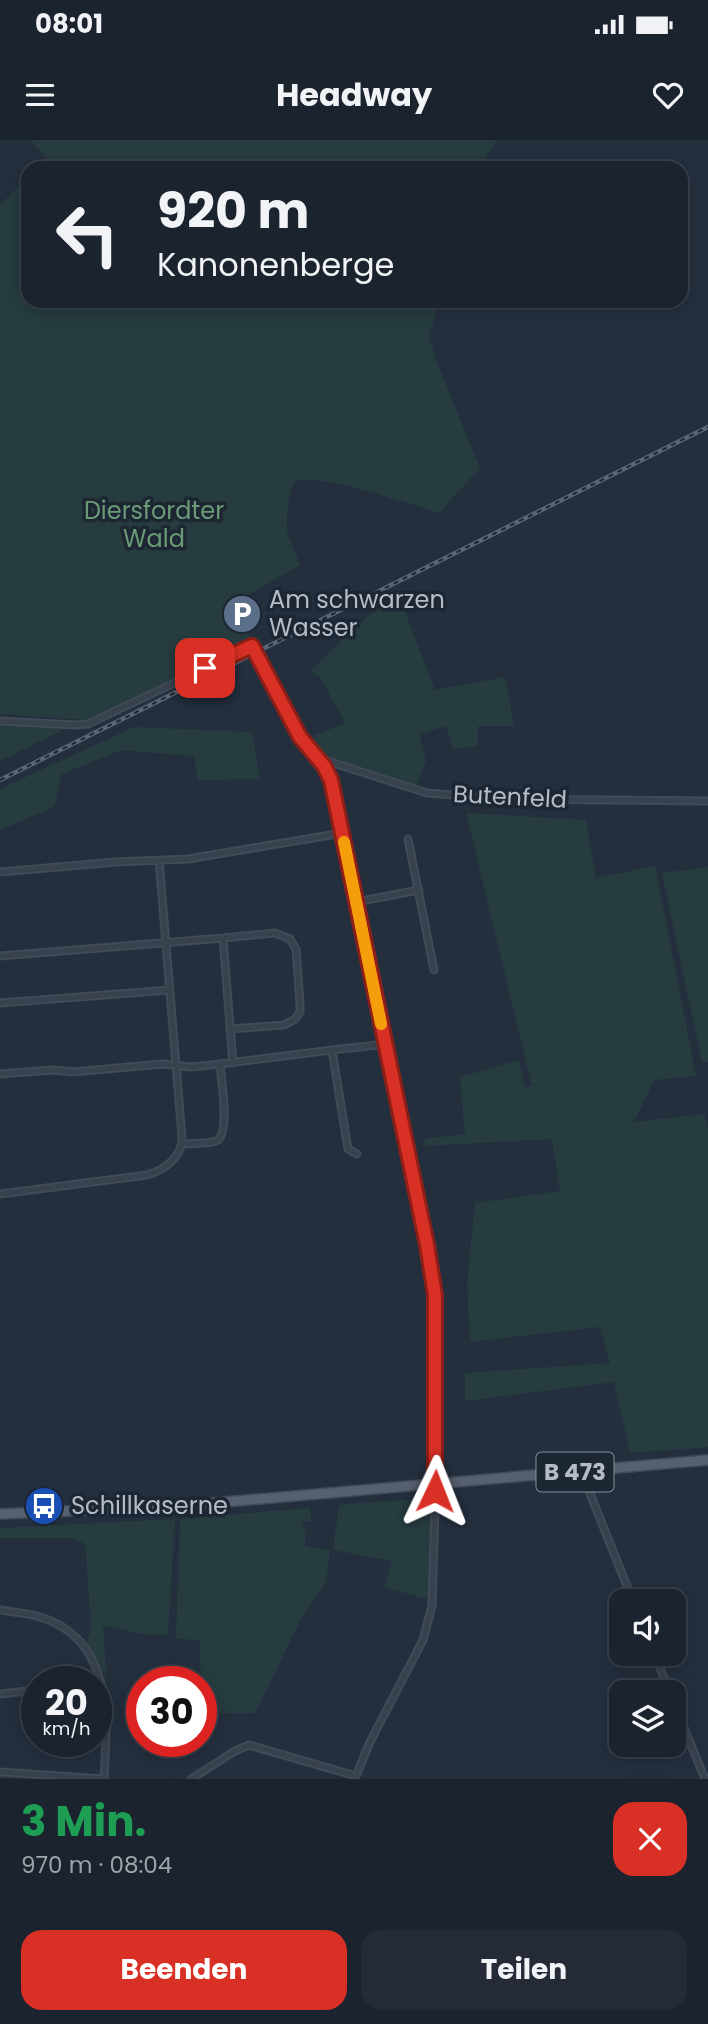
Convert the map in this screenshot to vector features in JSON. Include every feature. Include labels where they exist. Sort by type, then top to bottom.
[{"type":"main road","name":"B 473","points":[[0,1514],[178,1506],[708,1460]]},
{"type":"street","points":[[0,721],[88,724],[252,646],[300,737],[318,757],[331,780],[435,1295],[439,1484],[431,1618],[423,1640],[370,1742],[356,1776],[249,1745],[191,1779]]},
{"type":"street","name":"Butenfeld","points":[[318,757],[343,768],[427,793],[507,799],[708,801]]},
{"type":"street","points":[[331,780],[337,771],[343,768]]},
{"type":"street","points":[[0,873],[188,859],[343,833]]},
{"type":"street","points":[[408,839],[434,970]]},
{"type":"street","points":[[0,1195],[154,1173],[172,1161],[182,1144],[159,860]]},
{"type":"street","points":[[356,902],[419,890]]},
{"type":"street","points":[[0,956],[279,933],[290,939],[296,948],[300,1009],[295,1019],[284,1025],[230,1029]]},
{"type":"street","points":[[223,938],[233,1063]]},
{"type":"street","points":[[0,1003],[170,990]]},
{"type":"street","points":[[0,1074],[52,1070],[73,1072],[162,1064],[191,1067],[386,1044]]},
{"type":"street","points":[[332,1050],[348,1149],[357,1154]]},
{"type":"street","points":[[182,1144],[216,1141],[222,1135],[225,1124],[220,1064]]},
{"type":"street","points":[[582,1471],[582,1478],[627,1589]]},
{"type":"street","points":[[0,1610],[37,1616],[61,1626],[82,1642],[95,1666]]},
{"type":"street","points":[[0,1693],[21,1691]]},
{"type":"street","points":[[686,1732],[705,1779]]},
{"type":"street","points":[[0,1772],[104,1779],[105,1757]]},
{"type":"green space","points":[[30,140],[497,140],[483,161],[44,161],[47,158]]},
{"type":"green space","name":"Diersfordter Wald","points":[[21,184],[21,308],[439,308],[429,336],[436,360],[480,468],[439,513],[341,484],[304,480],[294,483],[289,498],[287,530],[300,565],[246,596],[242,611],[251,643],[86,720],[0,714],[0,205]]},
{"type":"green space","points":[[401,601],[435,690],[505,677],[514,726],[478,726],[478,746],[453,749],[446,726],[419,734],[426,760],[416,787],[325,756],[313,747],[308,738],[345,723],[320,677],[310,671],[372,612]]},
{"type":"green space","points":[[0,724],[35,725],[64,729],[0,761]]},
{"type":"green space","points":[[134,727],[252,732],[260,779],[198,780],[194,756],[121,750],[62,774],[54,807],[0,830],[0,789]]},
{"type":"green space","points":[[466,813],[586,820],[596,878],[655,866],[696,1076],[654,1080],[634,1122],[704,1114],[708,1127],[708,1447],[630,1453],[614,1382],[465,1401],[465,1373],[610,1363],[600,1327],[470,1342],[467,1283],[475,1203],[560,1191],[552,1139],[425,1146],[424,1139],[465,1134],[460,1077],[519,1060],[525,1087],[532,1086]]},
{"type":"green space","points":[[708,867],[708,1062],[702,1062],[662,873]]},
{"type":"green space","points":[[431,1498],[427,1599],[384,1587],[392,1561],[333,1550],[339,1505]]},
{"type":"green space","points":[[310,1508],[311,1522],[303,1521],[302,1528],[306,1530],[305,1546],[330,1550],[326,1583],[302,1617],[255,1713],[217,1714],[217,1666],[200,1666],[200,1641],[176,1638],[180,1519]]},
{"type":"green space","points":[[175,1519],[168,1635],[144,1634],[103,1626],[106,1666],[100,1666],[87,1642],[91,1629],[84,1544],[73,1538],[0,1538],[0,1528]]},
{"type":"railway","points":[[0,780],[708,427]]},
{"type":"slow traffic","points":[[344,842],[381,1024]]},
{"type":"place","name":"Am schwarzen Wasser","points":[[242,614]]},
{"type":"place","name":"Schillkaserne","points":[[44,1506]]},
{"type":"route","points":[[205,668],[252,646],[300,737],[324,766],[331,780],[435,1295],[435,1491]]}]
